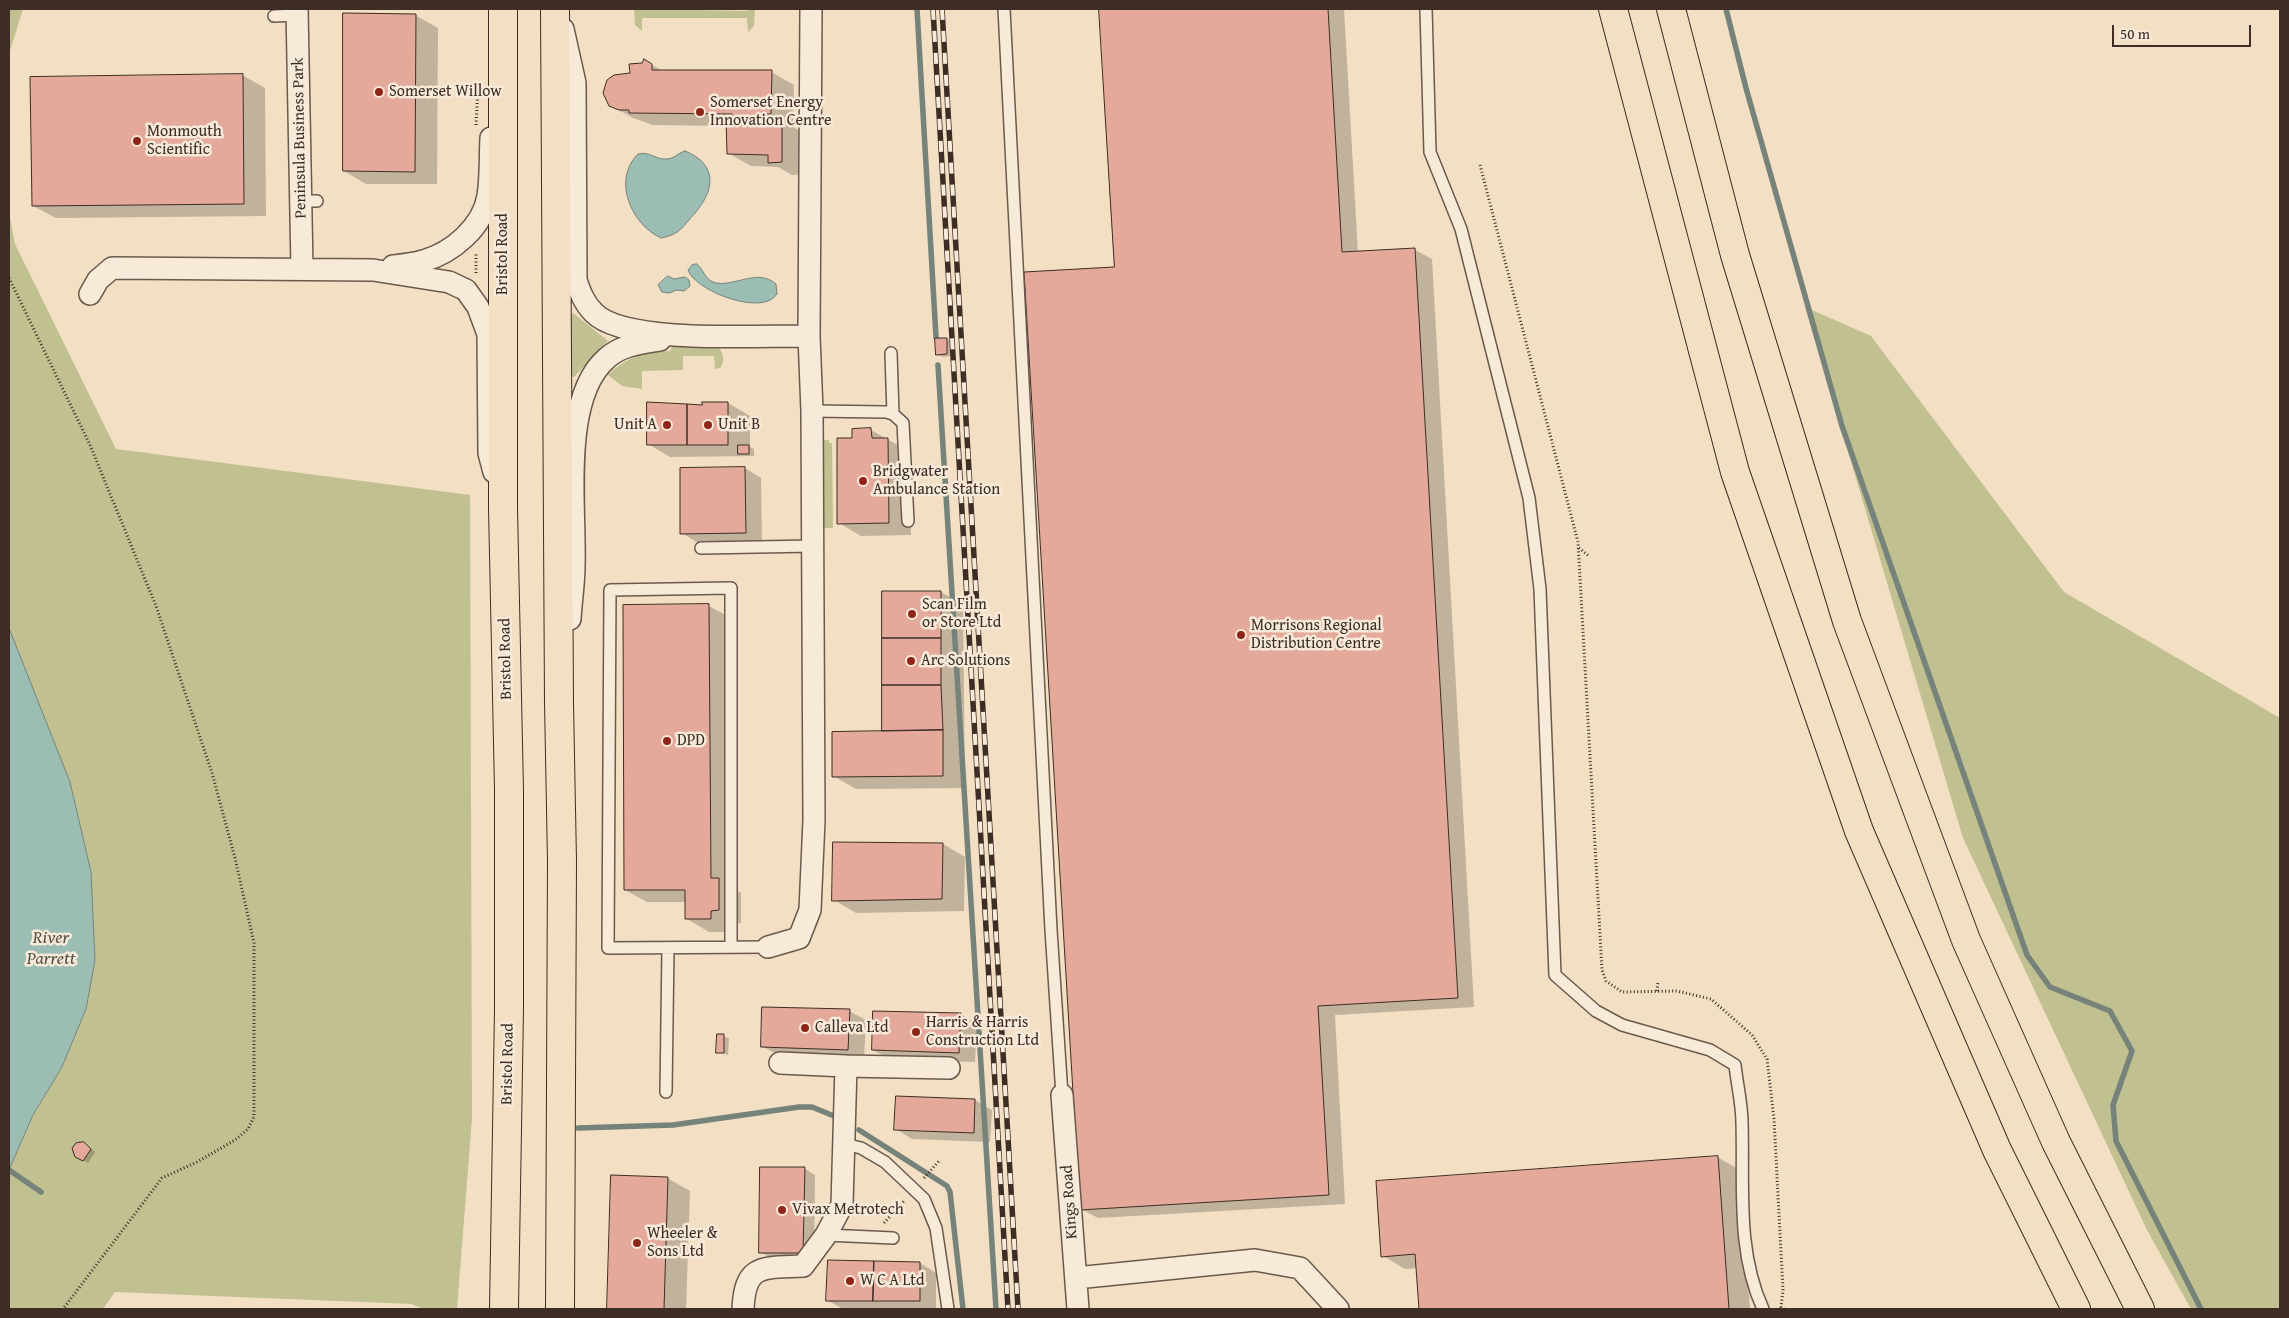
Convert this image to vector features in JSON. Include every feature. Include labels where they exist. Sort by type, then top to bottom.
[{"type":"main road","name":"Bristol Road","points":[[503,9],[503,508],[509,790],[509,1009],[504,1309]]},
{"type":"main road","points":[[557,9],[559,734],[562,860],[560,1309]]},
{"type":"main road","points":[[1613,9],[1735,472],[1859,830],[1997,1150],[2076,1309]]},
{"type":"main road","points":[[1671,9],[1735,255],[1847,621],[1966,940],[2056,1142],[2140,1309]]},
{"type":"street","points":[[557,9],[575,83],[574,246],[576,280],[582,298],[594,314],[618,327],[639,331],[688,335],[809,336]]},
{"type":"street","points":[[768,947],[798,938],[810,910],[814,820],[812,411],[809,336],[811,9]]},
{"type":"street","name":"Peninsula Business Park","points":[[297,12],[309,201],[302,268]]},
{"type":"street","points":[[373,270],[423,261],[446,252],[464,237],[478,220],[488,198],[493,100],[503,49]]},
{"type":"street","points":[[90,294],[98,280],[112,268],[373,270],[434,278],[449,282],[466,290],[478,306],[488,334],[489,453],[503,508]]},
{"type":"street","points":[[559,734],[574,566],[573,483],[579,408],[588,381],[608,357],[631,346],[688,335]]},
{"type":"street","points":[[780,1063],[949,1068]]},
{"type":"street","points":[[743,1309],[744,1288],[752,1274],[770,1268],[802,1266],[826,1236],[842,1205],[846,1066]]},
{"type":"street","name":"Kings Road","points":[[1062,1095],[1078,1309]]},
{"type":"street","points":[[1076,1278],[1255,1260],[1300,1268],[1338,1309]]},
{"type":"lane","points":[[1004,9],[1051,930],[1062,1095]]},
{"type":"lane","points":[[1426,9],[1430,152],[1461,229],[1529,498],[1540,589],[1555,975],[1596,1011],[1622,1025],[1710,1050],[1735,1065],[1742,1121],[1741,1201],[1747,1263],[1762,1309]]},
{"type":"lane","points":[[274,16],[297,12]]},
{"type":"lane","points":[[891,353],[893,414]]},
{"type":"lane","points":[[812,411],[893,414],[903,423],[908,520]]},
{"type":"lane","points":[[701,548],[813,546]]},
{"type":"lane","points":[[731,947],[731,588],[610,590],[608,948],[768,947]]},
{"type":"lane","points":[[666,1092],[668,948]]},
{"type":"lane","points":[[844,1144],[861,1148],[885,1162],[924,1199],[936,1228],[948,1309]]},
{"type":"lane","points":[[826,1236],[892,1238]]},
{"type":"path","points":[[476,132],[479,85]]},
{"type":"path","points":[[1480,165],[1578,547],[1602,970],[1606,981],[1622,992],[1677,991],[1711,999],[1752,1035],[1768,1059],[1774,1119],[1783,1290],[1781,1307],[1784,1309]]},
{"type":"path","points":[[464,237],[476,250],[476,278],[466,290]]},
{"type":"path","points":[[9,278],[90,445],[156,606],[212,773],[235,858],[254,943],[254,1117],[248,1130],[235,1140],[197,1162],[162,1178],[63,1309]]},
{"type":"path","points":[[1578,547],[1589,556]]},
{"type":"path","points":[[1657,991],[1658,981]]},
{"type":"path","points":[[878,1229],[939,1160]]},
{"type":"green space","points":[[9,9],[23,9],[9,54]]},
{"type":"green space","points":[[634,9],[747,11],[748,9],[755,9],[754,26],[748,32],[747,18],[642,18],[642,31],[635,25]]},
{"type":"green space","points":[[9,212],[15,244],[116,449],[470,495],[472,1118],[457,1309],[424,1309],[411,1304],[115,1292],[103,1309],[9,1309],[9,1170],[33,1116],[62,1067],[86,1009],[95,960],[91,872],[70,782],[9,628]]},
{"type":"green space","points":[[1805,307],[1871,336],[2064,592],[2280,718],[2280,1309],[2191,1309],[2147,1230],[1963,838]]},
{"type":"green space","points":[[573,313],[608,341],[574,377],[571,376],[571,316]]},
{"type":"green space","points":[[673,345],[718,347],[723,355],[723,363],[720,368],[715,369],[714,356],[683,356],[683,370],[642,371],[642,389],[622,386],[608,375],[629,360],[644,354],[670,351]]},
{"type":"green space","points":[[822,440],[829,440],[829,443],[832,443],[833,528],[822,528]]},
{"type":"water","points":[[685,151],[696,156],[708,170],[710,178],[707,195],[684,226],[673,235],[661,238],[641,223],[634,212],[628,200],[626,176],[630,164],[638,154],[642,153],[666,159]]},
{"type":"water","points":[[697,264],[708,279],[713,282],[728,283],[753,278],[769,279],[776,284],[777,294],[769,300],[758,303],[745,302],[716,293],[693,278],[688,270],[692,265]]},
{"type":"water","points":[[668,276],[674,279],[685,277],[689,280],[690,286],[684,291],[662,292],[658,285]]},
{"type":"water","name":"River Parrett","points":[[9,628],[70,782],[91,872],[95,960],[86,1009],[62,1067],[33,1115],[9,1170]]},
{"type":"building","name":"Morrisons Regional Distribution Centre","points":[[1099,9],[1328,9],[1342,252],[1415,248],[1458,998],[1318,1006],[1329,1195],[1080,1210],[1024,272],[1114,267]]},
{"type":"building","name":"Somerset Willow","points":[[343,13],[416,14],[415,172],[343,171]]},
{"type":"building","name":"Somerset Energy Innovation Centre","points":[[644,59],[652,64],[652,70],[772,70],[771,114],[757,114],[757,118],[782,119],[782,162],[768,163],[768,155],[727,154],[726,119],[732,118],[732,114],[629,113],[629,110],[619,110],[609,106],[603,93],[607,80],[614,75],[630,73],[629,64],[642,63]]},
{"type":"building","name":"Monmouth Scientific","points":[[243,74],[244,204],[32,206],[30,77]]},
{"type":"building","points":[[935,338],[947,338],[947,354],[936,355]]},
{"type":"building","name":"Unit A","points":[[647,402],[687,404],[687,445],[647,445]]},
{"type":"building","name":"Unit B","points":[[702,402],[728,402],[728,445],[687,445],[687,404],[702,405]]},
{"type":"building","name":"Bridgwater Ambulance Station","points":[[871,428],[872,438],[888,438],[889,523],[837,524],[837,438],[852,438],[852,429]]},
{"type":"building","points":[[738,445],[749,445],[749,454],[738,454]]},
{"type":"building","points":[[745,467],[746,533],[680,534],[680,468]]},
{"type":"building","name":"Scan Film or Store Ltd","points":[[882,591],[941,591],[941,638],[882,638]]},
{"type":"building","name":"DPD","points":[[709,604],[711,878],[719,878],[719,910],[711,911],[711,919],[685,919],[685,890],[624,890],[623,605]]},
{"type":"building","name":"Arc Solutions","points":[[882,638],[941,638],[941,685],[882,685]]},
{"type":"building","points":[[882,685],[941,685],[943,730],[882,731]]},
{"type":"building","points":[[943,730],[943,776],[832,777],[832,732]]},
{"type":"building","points":[[833,842],[943,843],[942,899],[832,901]]},
{"type":"building","name":"Calleva Ltd","points":[[762,1007],[850,1009],[848,1050],[761,1047]]},
{"type":"building","name":"Harris & Harris Construction Ltd","points":[[873,1011],[961,1013],[959,1053],[872,1050]]},
{"type":"building","points":[[717,1034],[724,1034],[724,1053],[716,1053]]},
{"type":"building","points":[[896,1096],[975,1099],[974,1133],[894,1130]]},
{"type":"building","points":[[84,1142],[91,1149],[83,1161],[75,1157],[72,1148],[76,1143]]},
{"type":"building","points":[[1718,1156],[1729,1309],[1419,1309],[1415,1254],[1381,1257],[1376,1181]]},
{"type":"building","name":"Vivax Metrotech","points":[[760,1167],[805,1167],[803,1253],[759,1253]]},
{"type":"building","name":"Wheeler & Sons Ltd","points":[[611,1175],[668,1177],[664,1309],[607,1309]]},
{"type":"building","name":"W C A Ltd","points":[[828,1260],[874,1261],[873,1301],[826,1301]]},
{"type":"building","points":[[874,1261],[920,1262],[920,1301],[873,1301]]},
{"type":"waterway","points":[[917,9],[936,337]]},
{"type":"waterway","points":[[1726,9],[1746,88],[1842,426],[2027,955],[2050,987],[2110,1011],[2132,1051],[2113,1105],[2116,1141],[2201,1309]]},
{"type":"waterway","points":[[938,365],[996,1309]]},
{"type":"waterway","points":[[578,1128],[673,1125],[799,1107],[812,1107],[834,1116]]},
{"type":"waterway","points":[[859,1130],[947,1186],[950,1192],[963,1309]]},
{"type":"waterway","points":[[9,1170],[41,1192]]},
{"type":"railway","points":[[933,9],[1008,1309]]},
{"type":"railway","points":[[942,9],[1018,1309]]},
{"type":"place","name":"Somerset Willow","points":[[379,92]]},
{"type":"place","name":"Somerset Energy Innovation Centre","points":[[700,112]]},
{"type":"place","name":"Monmouth Scientific","points":[[137,141]]},
{"type":"place","name":"Unit A","points":[[667,425]]},
{"type":"place","name":"Unit B","points":[[708,425]]},
{"type":"place","name":"Bridgwater Ambulance Station","points":[[863,481]]},
{"type":"place","name":"Scan Film or Store Ltd","points":[[912,614]]},
{"type":"place","name":"Morrisons Regional Distribution Centre","points":[[1241,635]]},
{"type":"place","name":"Arc Solutions","points":[[911,661]]},
{"type":"place","name":"DPD","points":[[667,741]]},
{"type":"place","name":"Calleva Ltd","points":[[805,1028]]},
{"type":"place","name":"Harris & Harris Construction Ltd","points":[[916,1032]]},
{"type":"place","name":"Vivax Metrotech","points":[[782,1210]]},
{"type":"place","name":"Wheeler & Sons Ltd","points":[[637,1243]]},
{"type":"place","name":"W C A Ltd","points":[[850,1281]]}]
